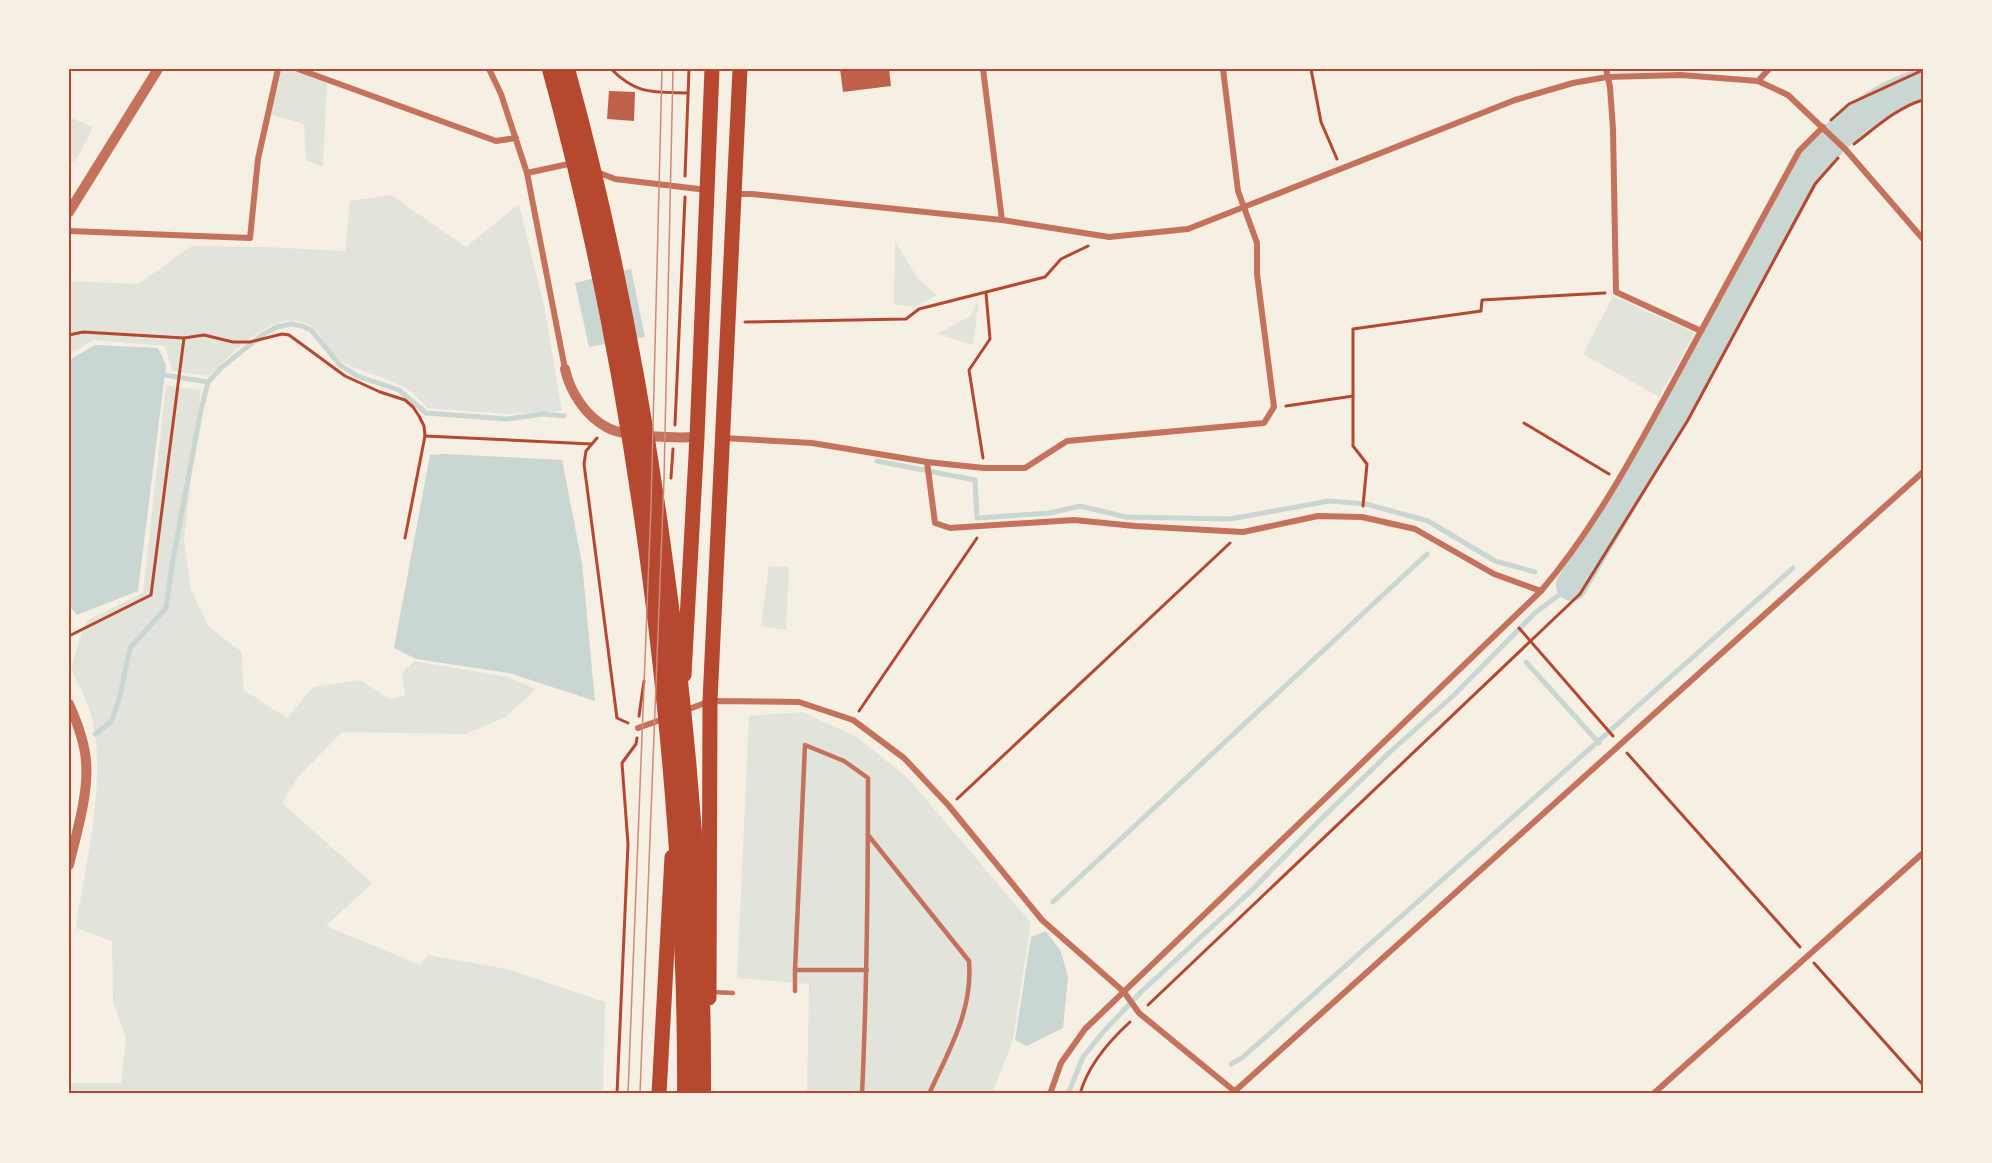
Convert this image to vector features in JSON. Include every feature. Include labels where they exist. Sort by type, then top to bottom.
[{"type":"highway","points":[[551,69],[593,237],[645,526],[668,728],[677,837],[684,955],[686,1094]]},
{"type":"highway","points":[[566,69],[606,230],[624,320],[648,448],[667,579],[678,669],[693,846],[700,976],[702,1094]]},
{"type":"main road","points":[[659,1094],[697,437],[712,69]]},
{"type":"main road","points":[[708,1094],[710,701],[740,69]]},
{"type":"street","points":[[69,212],[158,69]]},
{"type":"street","points":[[69,231],[250,238],[258,159],[278,69]]},
{"type":"street","points":[[297,69],[496,141],[516,138]]},
{"type":"street","points":[[489,69],[501,94],[527,173],[565,369],[573,392],[584,409],[608,428],[621,432],[674,439],[697,437]]},
{"type":"street","points":[[983,69],[1002,220]]},
{"type":"street","points":[[723,438],[812,443],[927,462],[984,468],[1024,468],[1067,441],[1264,423],[1274,407],[1257,274],[1257,243],[1238,191],[1223,69]]},
{"type":"street","points":[[1606,69],[1610,87],[1613,129],[1616,292],[1701,332]]},
{"type":"street","points":[[1758,81],[1769,69]]},
{"type":"street","points":[[734,194],[1002,220],[1109,237],[1188,229],[1515,100],[1573,83],[1606,77],[1681,75],[1758,81],[1788,95],[1846,150],[1923,239]]},
{"type":"street","points":[[1050,1094],[1061,1063],[1085,1029],[1541,591],[1562,567],[1618,479],[1799,151],[1823,127]]},
{"type":"street","points":[[527,173],[571,162],[615,178],[707,190]]},
{"type":"street","points":[[927,462],[934,523],[950,528],[1074,520],[1243,532],[1318,516],[1362,517],[1415,530],[1494,574],[1541,591]]},
{"type":"street","points":[[638,728],[710,701],[799,702],[853,720],[904,758],[949,807],[1042,920],[1124,992],[1139,1013],[1236,1092],[1382,957],[1621,746],[1923,472]]},
{"type":"street","points":[[69,704],[78,724],[87,763],[83,802],[69,865]]},
{"type":"street","points":[[1653,1094],[1923,853]]},
{"type":"lane","points":[[795,991],[805,745],[844,761],[868,778],[867,970],[862,1094]]},
{"type":"lane","points":[[868,835],[969,961],[970,976],[964,1018],[929,1094]]},
{"type":"lane","points":[[795,970],[867,970]]},
{"type":"lane","points":[[709,992],[733,993]]},
{"type":"path","points":[[611,69],[624,82],[644,91],[688,93]]},
{"type":"path","points":[[1311,69],[1321,122],[1341,168]]},
{"type":"path","points":[[1823,127],[1849,104],[1923,70]]},
{"type":"path","points":[[1080,1094],[1097,1057],[1115,1036],[1580,594],[1688,420],[1815,184],[1846,150],[1881,124],[1914,103],[1923,100]]},
{"type":"path","points":[[728,323],[906,320],[919,309],[986,294],[1045,277],[1061,259],[1109,237]]},
{"type":"path","points":[[1362,517],[1367,464],[1353,446],[1353,329],[1481,311],[1482,300],[1616,292]]},
{"type":"path","points":[[984,468],[969,370],[990,339],[986,294]]},
{"type":"path","points":[[69,334],[83,332],[184,339],[204,335],[233,342],[250,342],[282,334],[289,335],[345,376],[380,392],[405,400],[419,416],[424,426],[425,436],[405,538]]},
{"type":"path","points":[[69,636],[151,595],[184,339]]},
{"type":"path","points":[[1274,407],[1353,396]]},
{"type":"path","points":[[1524,423],[1618,479]]},
{"type":"path","points":[[608,428],[591,444],[586,452],[584,464],[617,717],[638,728]]},
{"type":"path","points":[[425,436],[591,444]]},
{"type":"path","points":[[853,720],[985,527]]},
{"type":"path","points":[[949,807],[1243,532]]},
{"type":"path","points":[[1510,619],[1923,1085]]},
{"type":"shaded area","points":[[278,69],[298,69],[327,80],[323,166],[306,161],[304,124],[268,114]]},
{"type":"shaded area","points":[[69,117],[93,127],[78,157],[69,165]]},
{"type":"shaded area","points":[[391,195],[466,247],[519,204],[545,310],[562,411],[506,414],[427,408],[406,389],[337,359],[312,327],[298,321],[284,321],[256,334],[208,376],[172,371],[165,346],[93,340],[69,355],[69,281],[138,284],[192,246],[345,251],[350,201]]},
{"type":"shaded area","points":[[895,241],[918,279],[937,295],[915,307],[894,304]]},
{"type":"shaded area","points":[[631,269],[645,337],[589,347],[575,283]]},
{"type":"shaded area","points":[[1613,296],[1695,333],[1659,397],[1583,354]]},
{"type":"shaded area","points":[[979,300],[973,345],[937,334],[970,316]]},
{"type":"shaded area","points":[[95,345],[158,348],[166,365],[138,591],[77,615],[69,605],[69,360]]},
{"type":"shaded area","points":[[166,385],[201,390],[184,540],[191,590],[209,627],[241,651],[244,690],[287,718],[313,687],[360,680],[390,699],[405,695],[402,673],[414,661],[508,677],[536,689],[504,718],[465,734],[342,732],[299,776],[282,803],[372,883],[326,926],[420,965],[428,955],[507,969],[605,1002],[603,1094],[69,1094],[69,1083],[121,1083],[126,1038],[113,1002],[112,941],[76,928],[93,825],[97,773],[91,716],[71,667],[86,621],[143,593]]},
{"type":"shaded area","points":[[430,455],[562,460],[582,563],[595,701],[509,673],[416,659],[394,648]]},
{"type":"shaded area","points":[[769,566],[789,567],[786,630],[761,626]]},
{"type":"shaded area","points":[[802,712],[855,736],[908,778],[1031,923],[1013,1040],[992,1094],[807,1094],[809,984],[737,978],[749,716]]},
{"type":"shaded area","points":[[1046,931],[1061,952],[1068,977],[1063,1028],[1027,1046],[1015,1040],[1031,937]]},
{"type":"building","points":[[840,69],[889,69],[891,86],[843,92]]},
{"type":"building","points":[[609,91],[635,92],[634,121],[607,119]]},
{"type":"waterway","points":[[1572,585],[1660,435],[1811,163],[1861,115],[1890,97],[1923,84]]},
{"type":"waterway","points":[[164,375],[208,382],[221,368],[262,335],[277,327],[291,324],[311,330],[340,365],[357,376],[399,390],[426,413],[507,419],[543,414],[564,416]]},
{"type":"waterway","points":[[95,734],[111,722],[119,700],[130,648],[166,608],[172,565],[208,382]]},
{"type":"waterway","points":[[877,461],[975,480],[977,518],[1050,513],[1080,506],[1126,517],[1230,519],[1329,501],[1366,504],[1428,521],[1495,561],[1535,572]]},
{"type":"waterway","points":[[1053,902],[1427,554]]},
{"type":"waterway","points":[[1231,1064],[1242,1058],[1793,568]]},
{"type":"waterway","points":[[1068,1094],[1083,1057],[1141,992],[1251,891],[1319,821],[1391,751],[1454,695],[1535,613],[1572,585]]},
{"type":"waterway","points":[[1526,662],[1599,743]]},
{"type":"tram line","points":[[628,1094],[651,506],[662,69]]},
{"type":"tram line","points":[[640,1094],[664,480],[673,69]]}]
